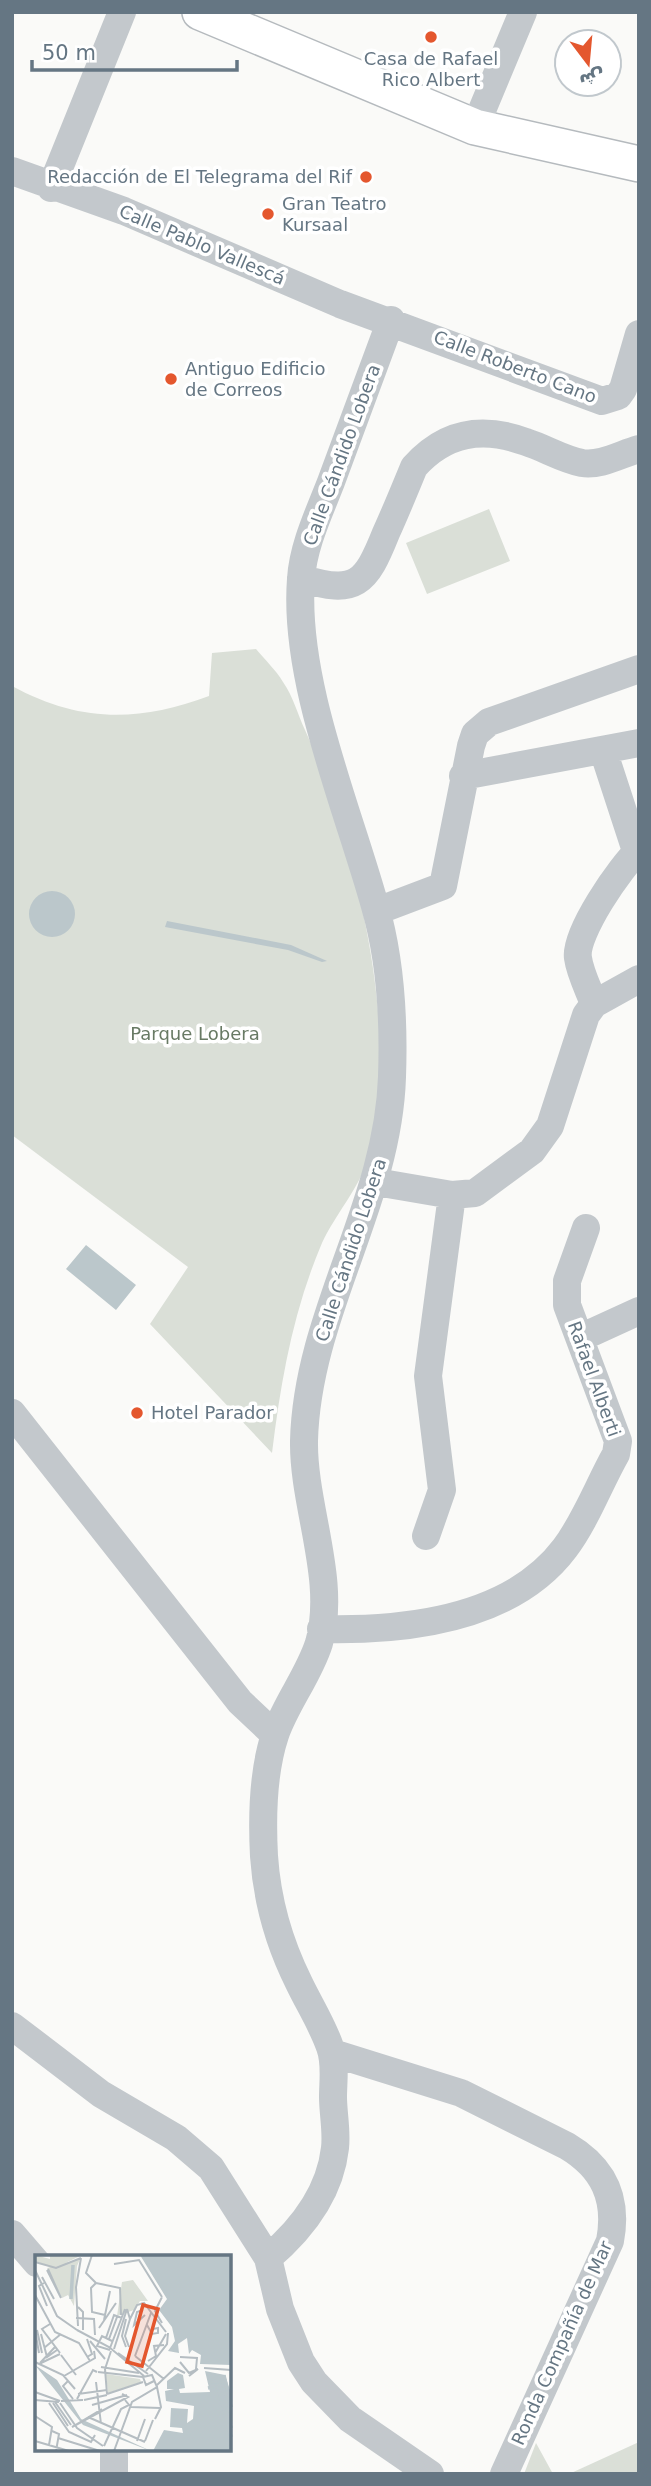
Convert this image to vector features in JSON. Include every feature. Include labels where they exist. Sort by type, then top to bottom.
[{"type":"main road","points":[[200,12],[475,127],[639,164]]},
{"type":"street","points":[[51,188],[122,12]]},
{"type":"street","points":[[475,127],[523,12]]},
{"type":"street","name":"Calle Pablo Vallescá","points":[[12,171],[51,188],[124,212],[340,304],[391,320]]},
{"type":"street","name":"Calle Roberto Cano","points":[[391,320],[602,401],[618,396],[623,388],[639,334]]},
{"type":"street","name":"Calle Cándido Lobera","points":[[333,2053],[277,1933],[268,1896],[264,1808],[275,1735],[318,1645],[321,1629],[324,1591],[306,1479],[307,1401],[314,1360],[337,1285],[376,1182],[389,1122],[393,1054],[390,983],[377,911],[312,685],[303,626],[301,578],[312,533],[391,320]]},
{"type":"street","points":[[301,578],[328,587],[345,586],[371,570],[414,467],[426,453],[457,436],[488,432],[504,435],[584,463],[601,462],[639,449]]},
{"type":"street","points":[[377,911],[443,886],[463,776],[475,734],[489,722],[639,669]]},
{"type":"street","points":[[463,776],[639,743]]},
{"type":"street","points":[[594,1004],[577,957],[580,939],[610,886],[638,850],[603,750]]},
{"type":"street","points":[[376,1182],[452,1195],[475,1193],[532,1151],[550,1126],[578,1034],[594,1004],[639,979]]},
{"type":"street","points":[[426,1536],[442,1490],[428,1376],[452,1195]]},
{"type":"street","name":"Rafael Alberti","points":[[321,1629],[376,1630],[420,1624],[500,1601],[521,1589],[554,1563],[568,1545],[617,1454],[618,1440],[565,1292],[586,1228]]},
{"type":"street","points":[[580,1338],[639,1311]]},
{"type":"street","points":[[12,1413],[240,1702],[275,1735]]},
{"type":"street","points":[[12,2026],[101,2094],[176,2138],[196,2153],[225,2188],[268,2258],[280,2309],[301,2362],[314,2382],[329,2401],[368,2433],[430,2474]]},
{"type":"street","points":[[268,2258],[300,2228],[319,2199],[328,2173],[335,2147],[333,2053]]},
{"type":"street","name":"Ronda Compañía de Mar","points":[[333,2053],[461,2093],[581,2154],[601,2174],[608,2190],[614,2208],[610,2241],[504,2474]]},
{"type":"street","points":[[12,2234],[35,2261]]},
{"type":"street","points":[[114,2451],[114,2474]]},
{"type":"green space","points":[[489,509],[510,561],[427,594],[406,543]]},
{"type":"green space","name":"Parque Lobera","points":[[256,649],[290,693],[324,776],[341,827],[369,942],[377,1000],[380,1057],[378,1111],[368,1159],[359,1180],[322,1243],[303,1294],[284,1372],[272,1453],[150,1324],[188,1267],[12,1135],[12,686],[62,707],[86,712],[110,715],[158,711],[209,696],[212,653]]},
{"type":"green space","points":[[639,2442],[639,2474],[569,2474]]},
{"type":"green space","points":[[536,2443],[553,2474],[524,2474]]},
{"type":"shaded area","points":[[52,891],[69,897],[75,914],[69,931],[52,937],[35,931],[29,914],[35,897]]},
{"type":"shaded area","points":[[167,921],[291,945],[327,961],[322,962],[288,950],[165,927]]},
{"type":"shaded area","points":[[86,1245],[136,1285],[116,1310],[66,1269]]},
{"type":"place","name":"Casa de Rafael Rico Albert","points":[[431,37]]},
{"type":"place","name":"Redacción de El Telegrama del Rif","points":[[366,177]]},
{"type":"place","name":"Gran Teatro Kursaal","points":[[268,214]]},
{"type":"place","name":"Antiguo Edificio de Correos","points":[[171,379]]},
{"type":"place","name":"Hotel Parador","points":[[137,1413]]}]
